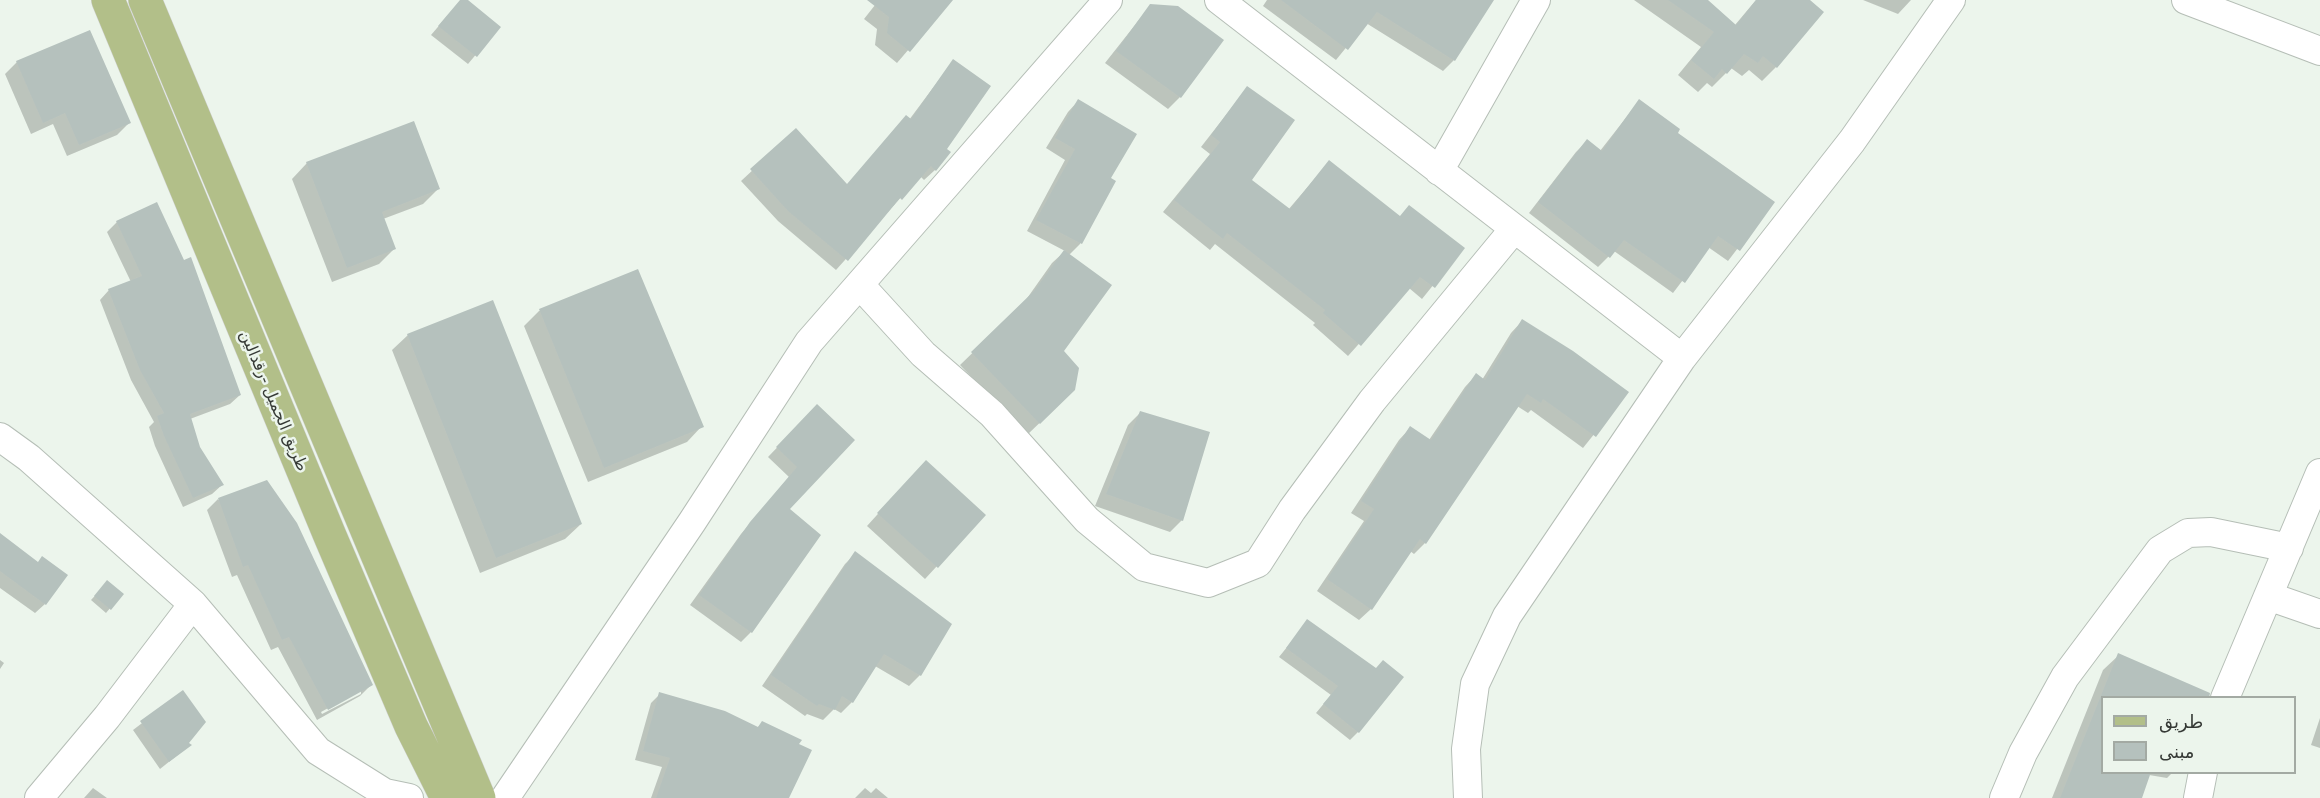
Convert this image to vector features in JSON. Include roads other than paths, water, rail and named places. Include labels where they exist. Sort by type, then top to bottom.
[{"type":"main road","name":"طريق الجميل -رقدالين","points":[[108,0],[330,536],[444,798]]},
{"type":"main road","points":[[146,0],[479,798]]},
{"type":"street","points":[[505,798],[686,532],[809,342],[1108,0]]},
{"type":"street","points":[[1219,0],[1682,358]]},
{"type":"street","points":[[1439,171],[1536,0]]},
{"type":"street","points":[[1468,798],[1466,749],[1475,684],[1508,616],[1682,358],[1852,141],[1951,0]]},
{"type":"street","points":[[2186,0],[2320,51]]},
{"type":"street","points":[[860,285],[923,354],[992,414],[1087,520],[1144,567],[1208,584],[1258,563],[1292,510],[1372,401],[1514,229]]},
{"type":"street","points":[[0,437],[29,458],[193,604],[318,751],[385,793],[409,798]]},
{"type":"street","points":[[2226,696],[2320,473]]},
{"type":"street","points":[[2004,798],[2023,753],[2065,677],[2160,550],[2188,533],[2211,532],[2289,548]]},
{"type":"street","points":[[2268,596],[2320,614]]},
{"type":"street","points":[[39,798],[107,717],[193,604]]},
{"type":"street","points":[[2198,798],[2203,774]]}]
